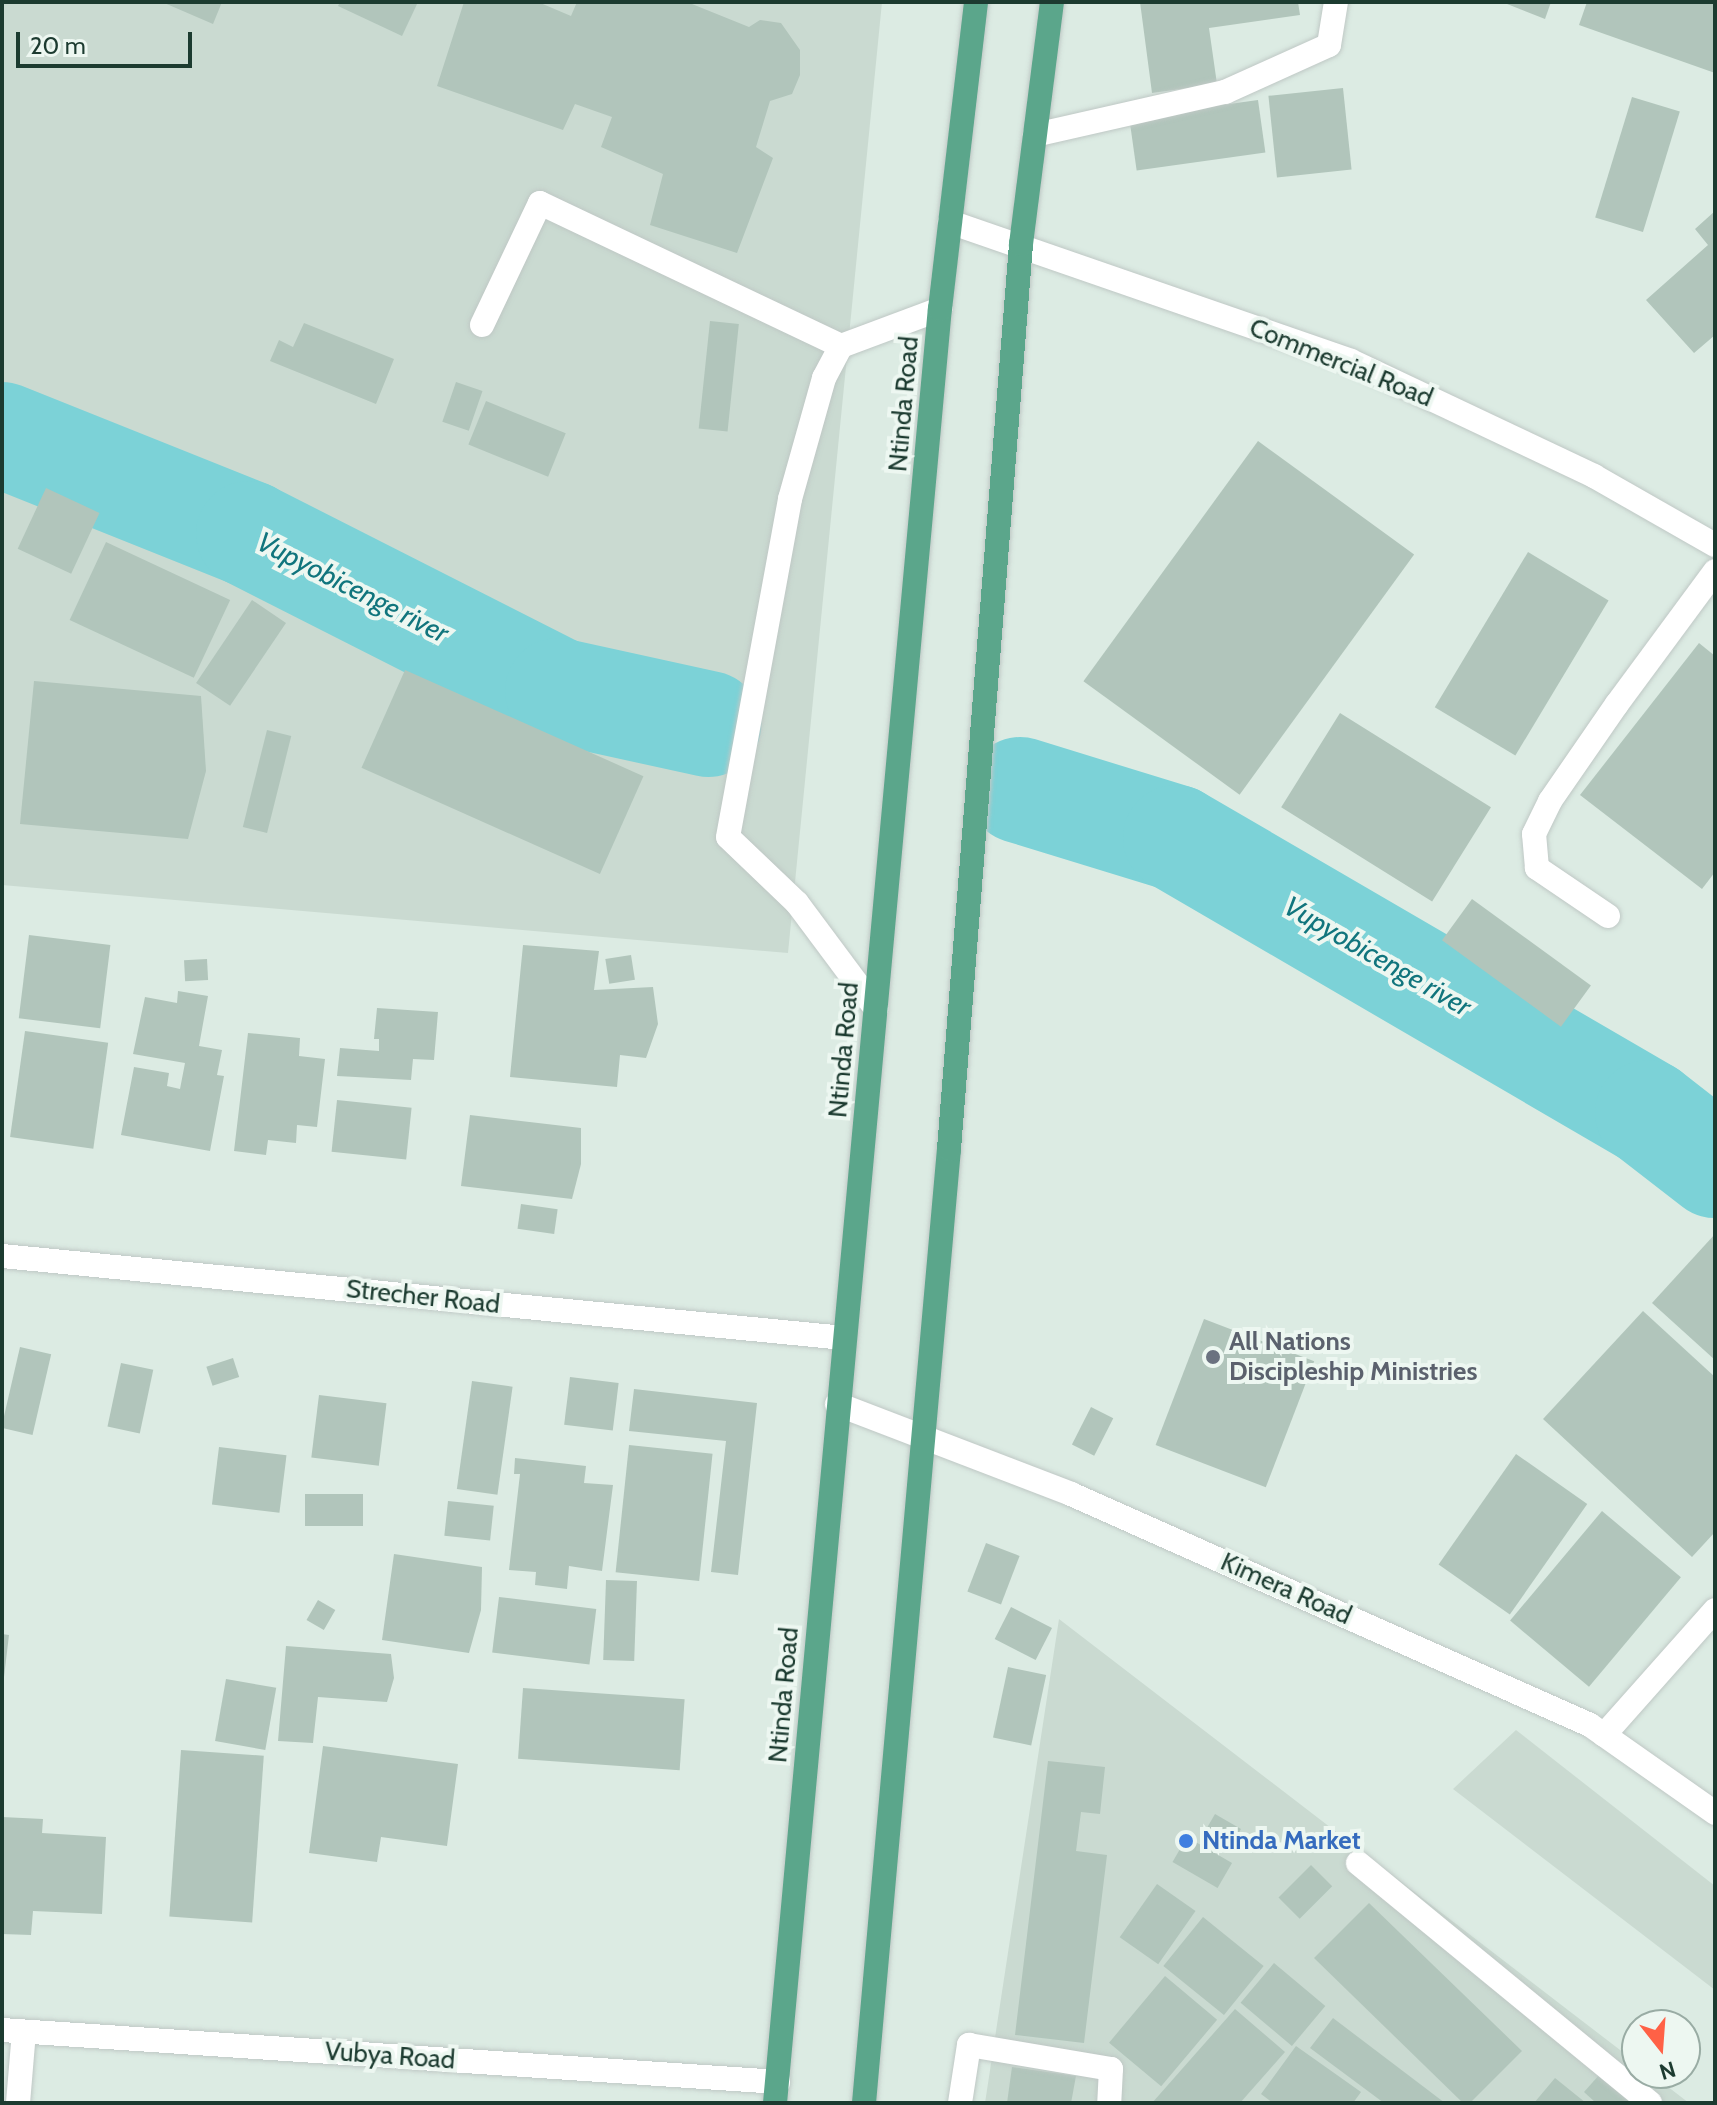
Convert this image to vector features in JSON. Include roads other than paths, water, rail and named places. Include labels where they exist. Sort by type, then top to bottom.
[{"type":"main road","name":"Ntinda Road","points":[[776,2092],[940,309],[976,2]]},
{"type":"main road","points":[[864,2103],[1021,244],[1052,2]]},
{"type":"street","points":[[1035,135],[1225,92],[1329,45],[1336,2]]},
{"type":"street","points":[[482,325],[540,203],[841,346]]},
{"type":"street","name":"Commercial Road","points":[[950,222],[1021,244],[1351,361],[1594,476],[1715,545]]},
{"type":"street","points":[[876,1009],[797,903],[728,837],[790,499],[824,378],[841,346],[940,309]]},
{"type":"street","points":[[1608,916],[1537,868],[1534,834],[1550,801],[1715,571]]},
{"type":"street","name":"Strecher Road","points":[[2,1256],[845,1338]]},
{"type":"street","name":"Kimera Road","points":[[837,1404],[922,1435],[1403,1639],[1604,1735],[1715,1813]]},
{"type":"street","points":[[1604,1735],[1715,1610]]},
{"type":"street","points":[[1358,1863],[1650,2103]]},
{"type":"street","points":[[13,2031],[18,2103]]},
{"type":"street","name":"Vubya Road","points":[[13,2031],[776,2092]]},
{"type":"street","points":[[960,2103],[969,2045],[1111,2069],[1109,2103]]},
{"type":"waterway","name":"Vupyobicenge river","points":[[2,435],[249,534],[558,691],[708,724]]},
{"type":"waterway","name":"Vupyobicenge river","points":[[1020,790],[1176,838],[1648,1113],[1715,1165]]},
{"type":"place","name":"All Nations Discipleship Ministries","points":[[1213,1357]]},
{"type":"place","name":"Ntinda Market","points":[[1186,1841]]}]
